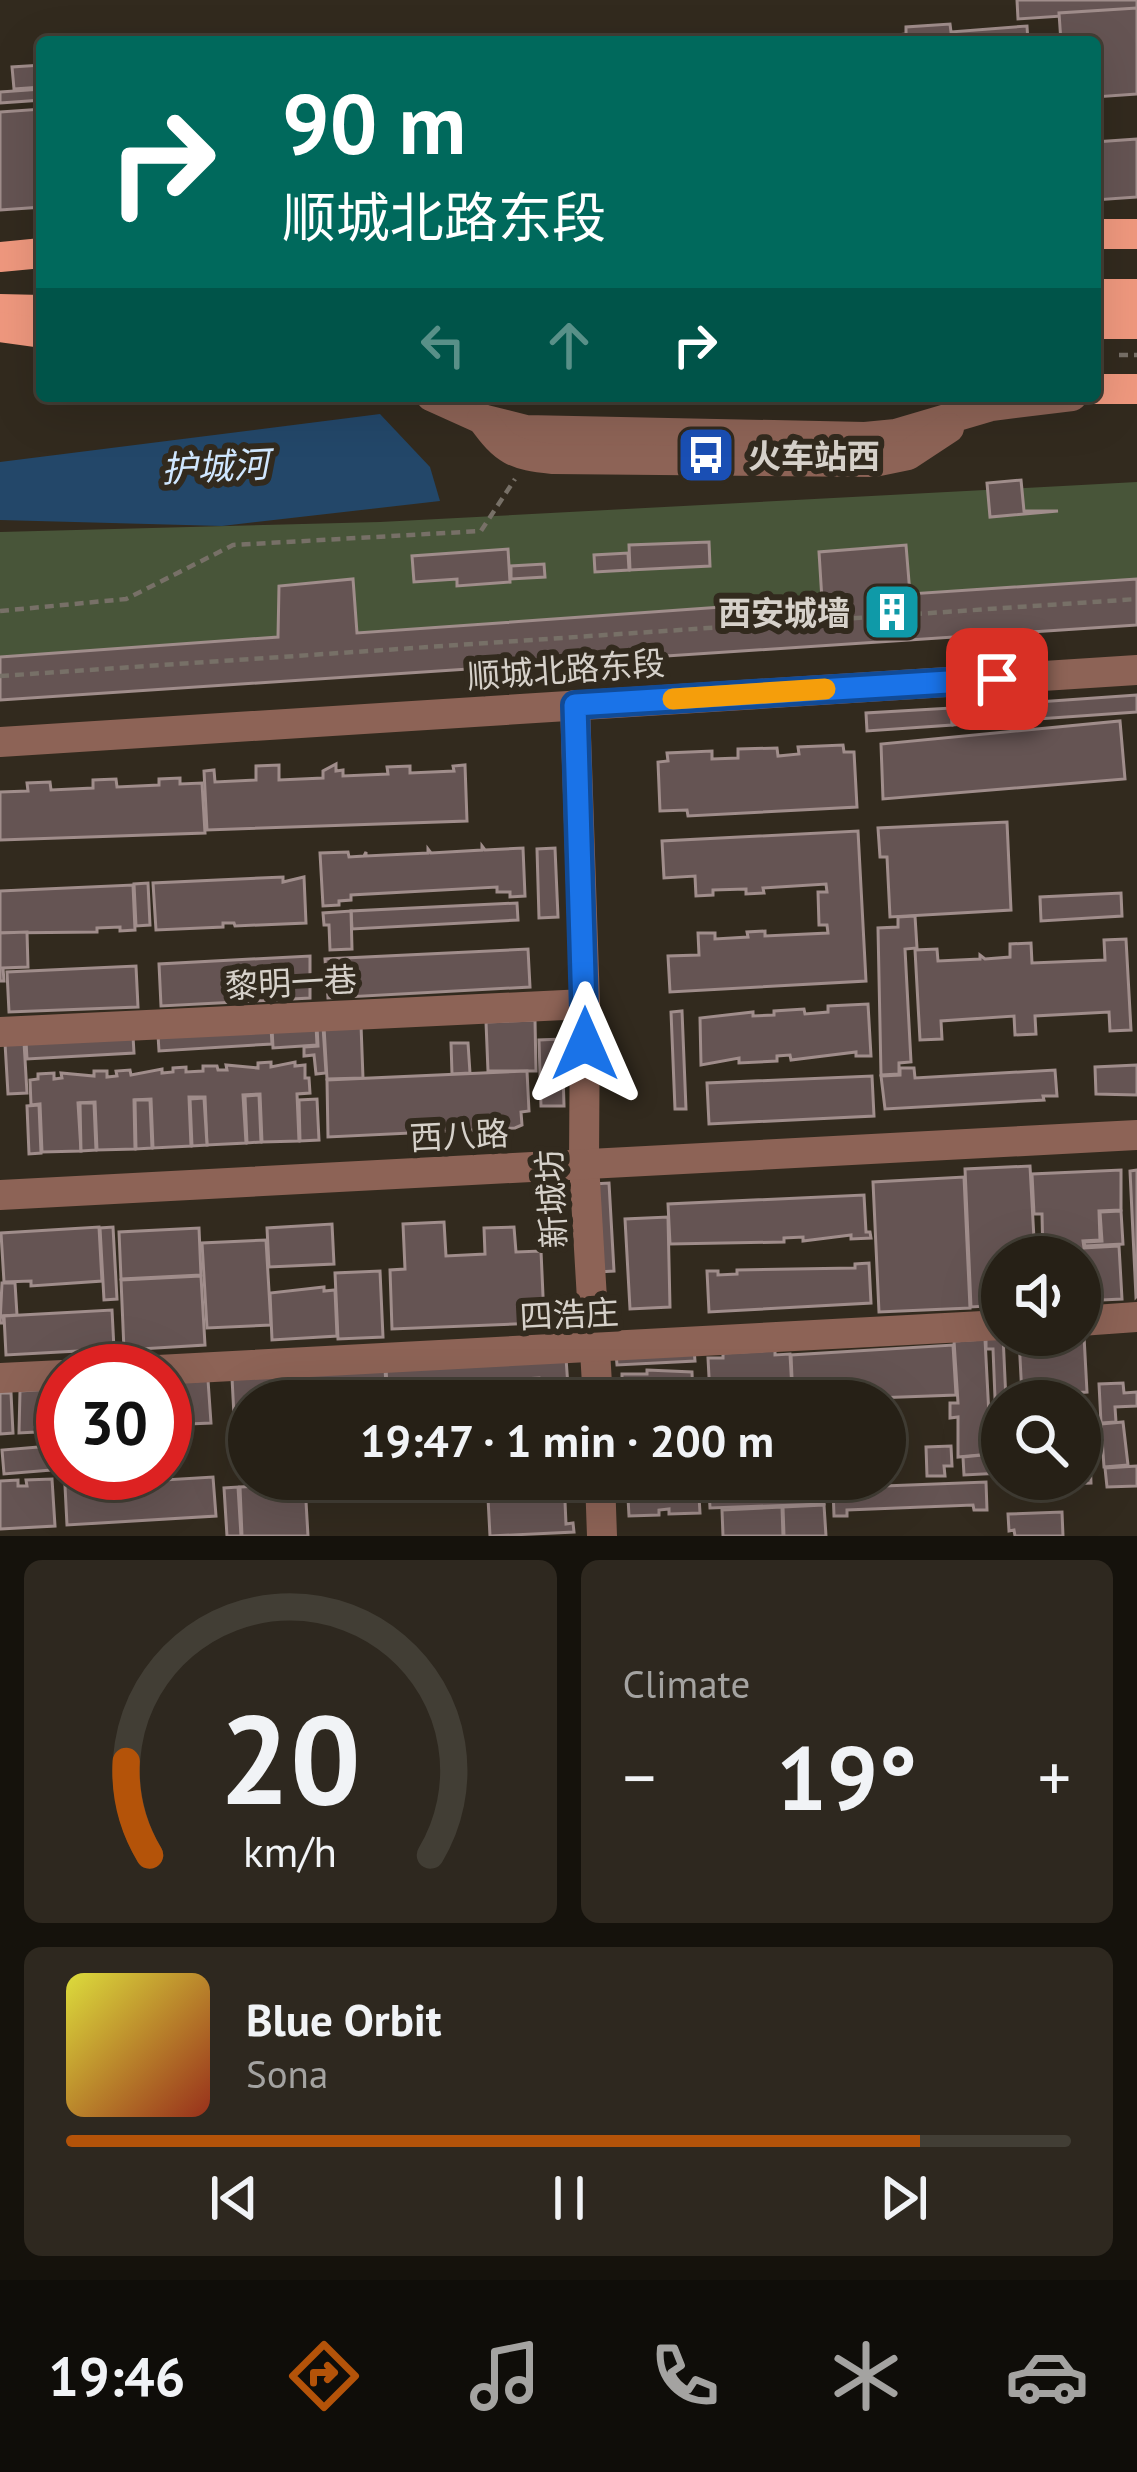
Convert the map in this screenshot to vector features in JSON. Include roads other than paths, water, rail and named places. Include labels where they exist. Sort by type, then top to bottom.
[{"type":"main road","points":[[1101,234],[1137,234]]},
{"type":"main road","points":[[0,257],[36,254]]},
{"type":"main road","points":[[0,274],[36,274]]},
{"type":"main road","points":[[1101,294],[1137,294]]},
{"type":"main road","points":[[0,309],[36,310]]},
{"type":"main road","points":[[1101,324],[1137,324]]},
{"type":"main road","points":[[0,327],[36,332]]},
{"type":"main road","points":[[1101,391],[1134,389]]},
{"type":"street","points":[[0,244],[36,244]]},
{"type":"street","points":[[444,402],[482,419],[551,432],[865,436],[896,434],[973,411],[1032,402]]},
{"type":"street","name":"顺城北路东段","points":[[0,742],[1137,670]]},
{"type":"street","name":"新城坊","points":[[575,705],[585,1004],[584,1164],[597,1380]]},
{"type":"street","name":"黎明一巷","points":[[0,1032],[585,1004]]},
{"type":"street","name":"西八路","points":[[0,1195],[1137,1135]]},
{"type":"street","points":[[1101,1320],[1137,1317]]},
{"type":"street","name":"四浩庄","points":[[192,1368],[981,1326]]},
{"type":"street","points":[[0,1378],[36,1376]]},
{"type":"street","points":[[601,1500],[602,1536]]},
{"type":"water","name":"护城河","points":[[380,414],[430,467],[440,501],[222,526],[0,520],[0,462]]},
{"type":"place","name":"火车站西","points":[[706,455]]},
{"type":"place","name":"西安城墙","points":[[892,612]]}]
